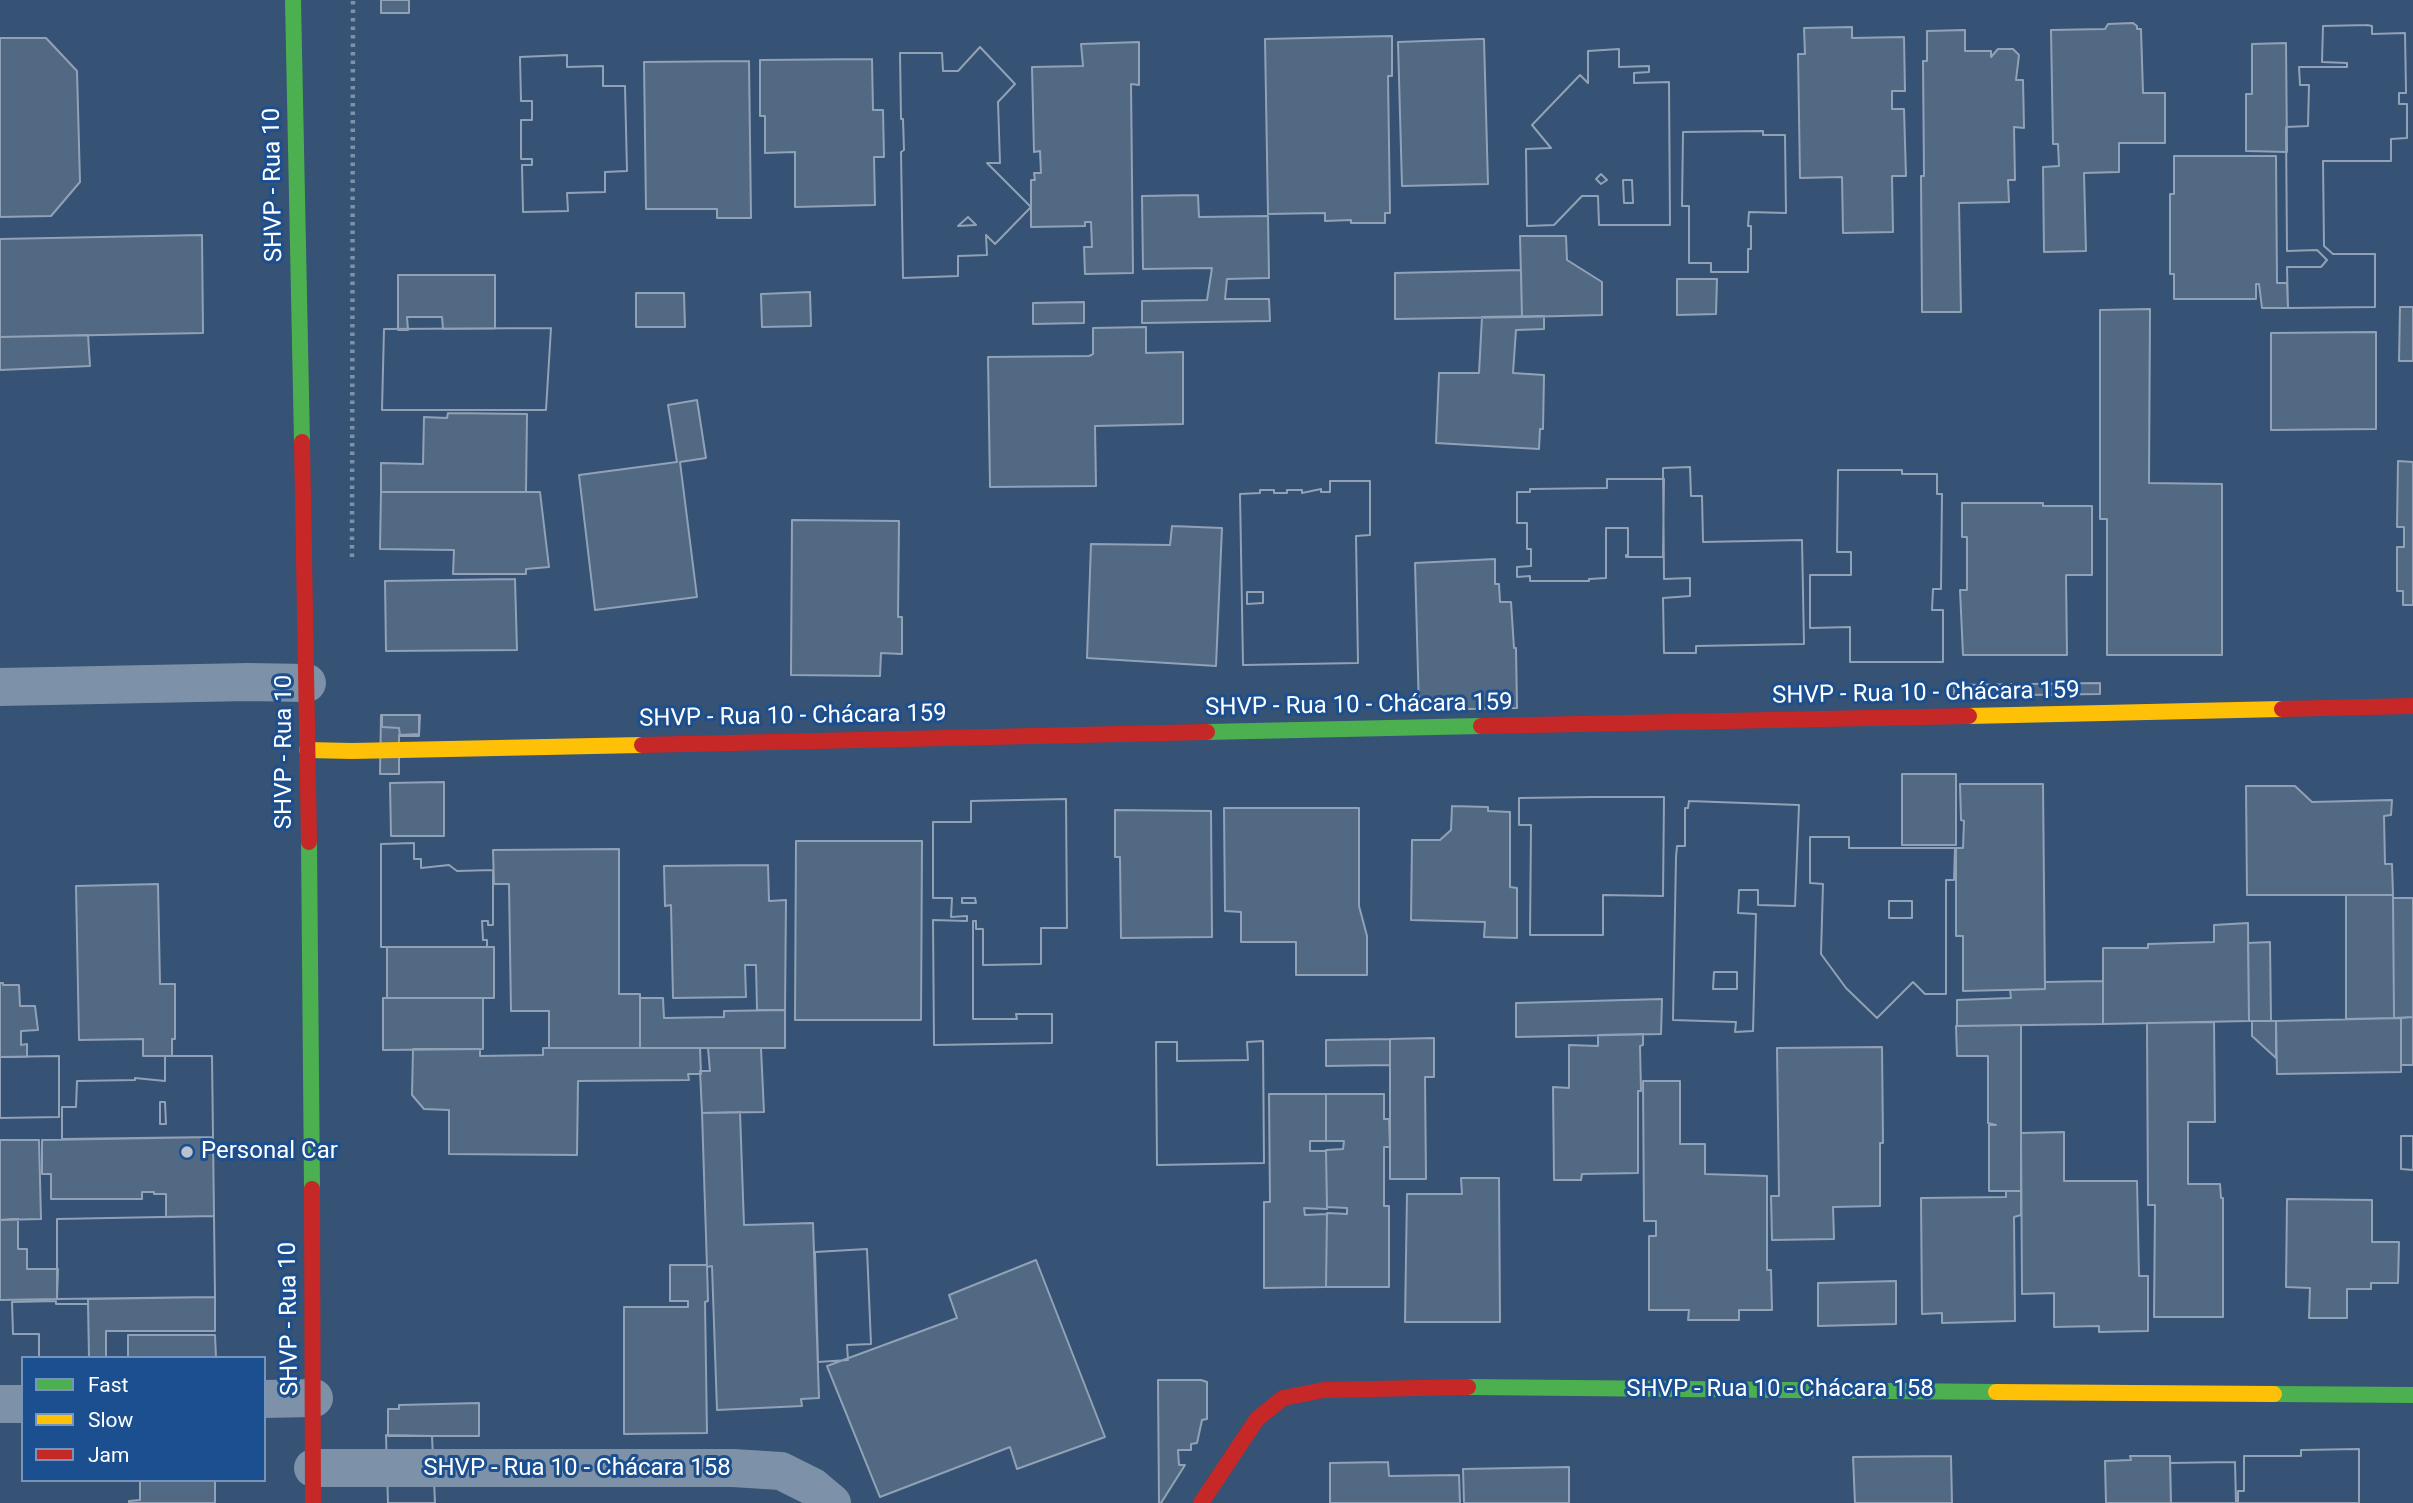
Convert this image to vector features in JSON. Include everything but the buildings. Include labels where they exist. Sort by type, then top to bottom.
[{"type":"street","name":"SHVP - Rua 10","points":[[293,0],[307,683],[313,1486]]},
{"type":"street","points":[[0,687],[307,683]]},
{"type":"street","name":"SHVP - Rua 10 - Chácara 159","points":[[307,750],[2413,706]]},
{"type":"street","name":"SHVP - Rua 10 - Chácara 158","points":[[1200,1503],[1257,1419],[1283,1398],[1324,1390],[1417,1387],[2413,1395]]},
{"type":"street","points":[[266,1399],[314,1398]]},
{"type":"street","points":[[0,1404],[21,1404]]},
{"type":"street","name":"SHVP - Rua 10 - Chácara 158","points":[[313,1486],[733,1468],[781,1472],[813,1487],[832,1503]]},
{"type":"path","points":[[352,570],[353,0]]},
{"type":"traffic: fast","points":[[293,0],[302,442]]},
{"type":"traffic: fast","points":[[1207,732],[1481,726]]},
{"type":"traffic: fast","points":[[309,842],[312,1189]]},
{"type":"traffic: fast","points":[[1468,1387],[1996,1392]]},
{"type":"traffic: fast","points":[[2274,1394],[2413,1395]]},
{"type":"traffic: slow","points":[[1969,716],[2282,709]]},
{"type":"traffic: slow","points":[[307,750],[642,745]]},
{"type":"traffic: slow","points":[[1996,1392],[2274,1394]]},
{"type":"traffic: jam","points":[[302,442],[309,842]]},
{"type":"traffic: jam","points":[[2282,709],[2413,706]]},
{"type":"traffic: jam","points":[[1481,726],[1969,716]]},
{"type":"traffic: jam","points":[[642,745],[1207,732]]},
{"type":"traffic: jam","points":[[312,1189],[313,1503]]},
{"type":"traffic: jam","points":[[1201,1503],[1257,1419],[1283,1398],[1324,1390],[1468,1387]]},
{"type":"place","name":"Personal Car","points":[[187,1152]]}]
